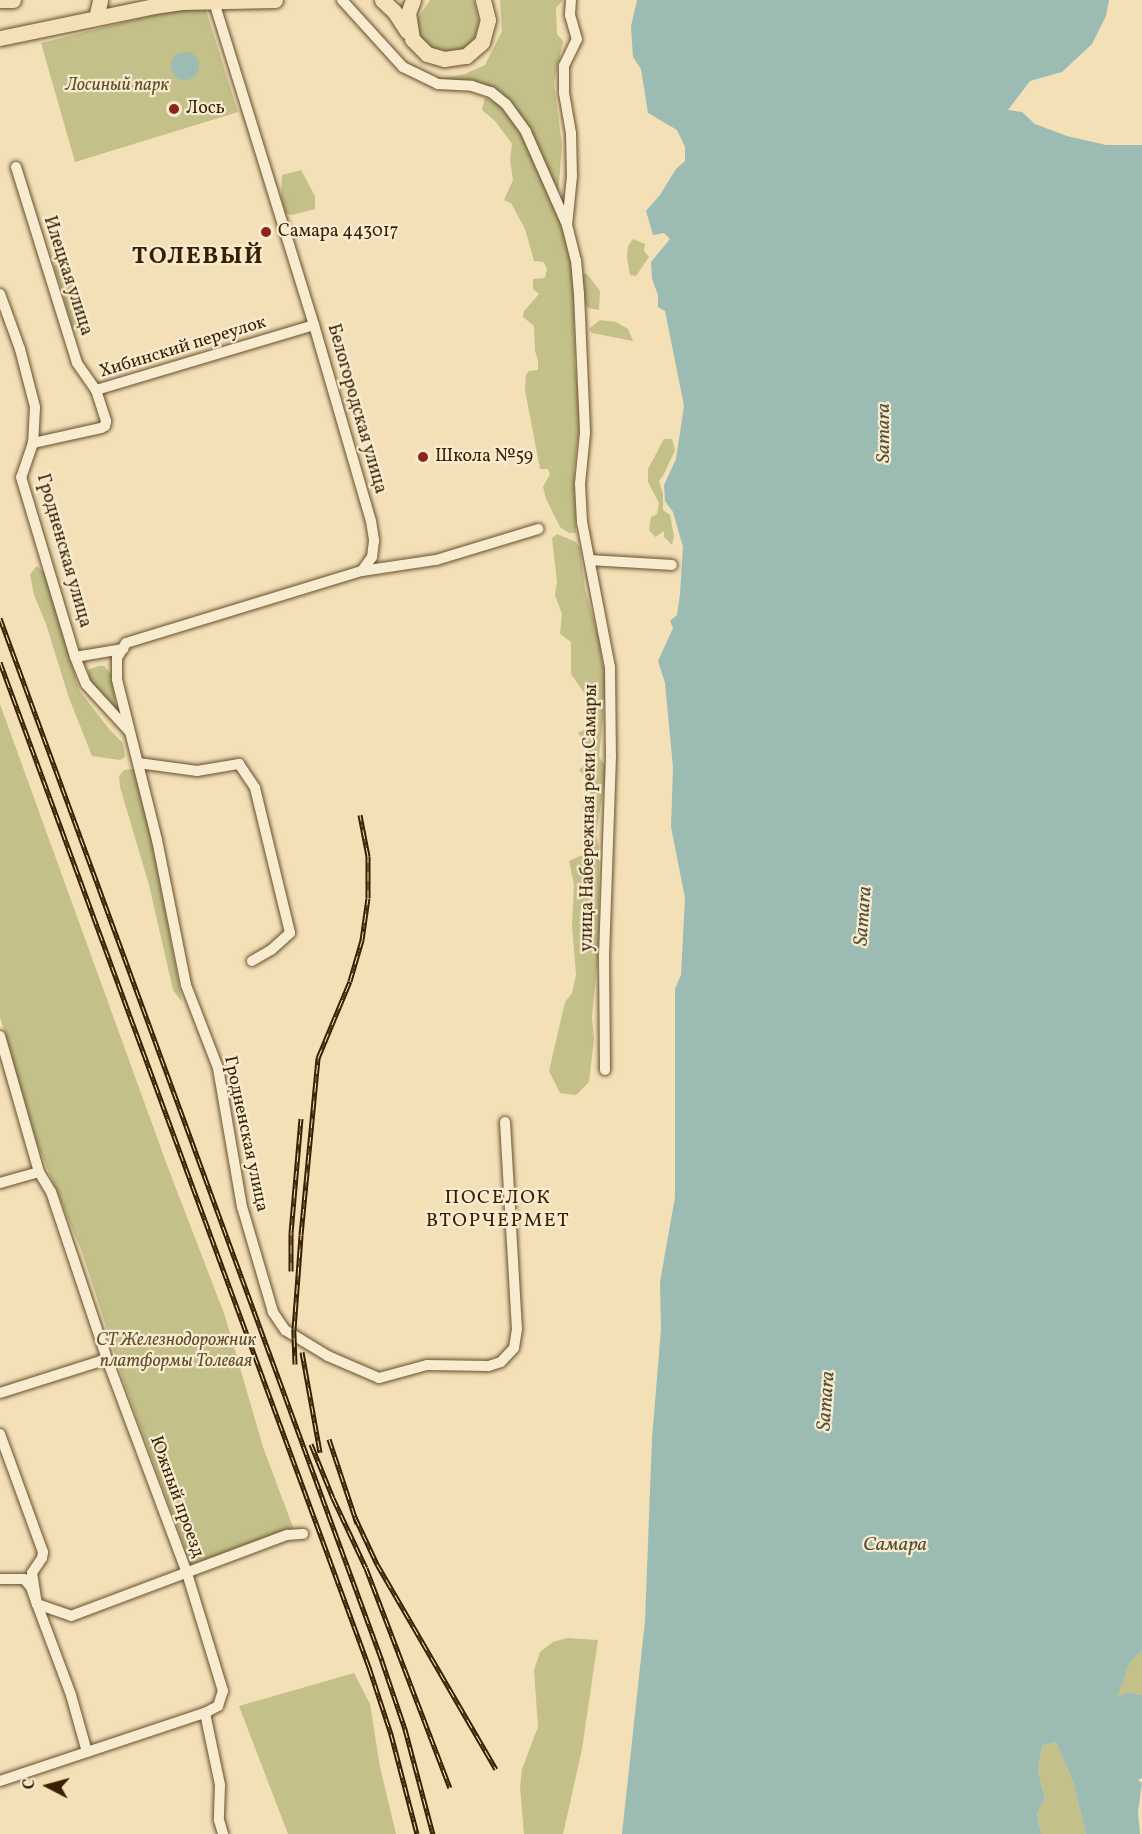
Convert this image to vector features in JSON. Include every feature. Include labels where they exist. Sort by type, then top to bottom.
[{"type":"main road","points":[[0,0],[13,0]]},
{"type":"main road","points":[[96,18],[100,0]]},
{"type":"main road","points":[[0,38],[182,2],[275,0]]},
{"type":"main road","points":[[382,0],[394,11],[418,48],[439,59],[466,56],[477,48],[485,36],[488,13],[483,0]]},
{"type":"main road","points":[[412,39],[408,13],[413,0]]},
{"type":"street","points":[[342,0],[403,67],[438,84],[472,86],[491,92],[506,104],[526,132],[567,225]]},
{"type":"street","name":"улица Набережная реки Самары","points":[[571,0],[570,15],[577,39],[564,66],[564,93],[571,133],[572,176],[567,225],[576,260],[579,294],[585,433],[580,484],[582,522],[609,667],[611,756],[604,956],[605,1070]]},
{"type":"street","name":"Белогородская улица","points":[[215,1],[371,521],[374,541],[372,557],[362,571]]},
{"type":"street","name":"Илецкая улица","points":[[16,166],[77,363],[96,390]]},
{"type":"street","name":"Гродненская улица","points":[[0,294],[20,350],[35,408],[33,443],[21,477],[75,657],[86,684],[130,732]]},
{"type":"street","name":"Хибинский переулок","points":[[33,443],[105,426],[96,390],[314,326]]},
{"type":"street","points":[[75,657],[120,653],[126,643],[362,571],[436,560],[538,529]]},
{"type":"street","points":[[590,560],[672,565]]},
{"type":"street","name":"Гродненская улица","points":[[120,653],[117,679],[157,840],[186,985],[218,1068],[242,1207],[273,1312],[285,1329],[328,1356],[379,1378],[427,1365],[489,1366],[501,1362],[514,1348],[518,1329],[505,1122]]},
{"type":"street","points":[[138,763],[197,771],[239,764],[255,788],[290,933],[271,950],[252,961]]},
{"type":"street","name":"Южный проезд","points":[[0,1036],[39,1172],[51,1192],[108,1359],[187,1573],[223,1691],[218,1706],[206,1713]]},
{"type":"street","points":[[0,1183],[39,1172]]},
{"type":"street","points":[[0,1392],[108,1359]]},
{"type":"street","points":[[0,1434],[43,1551],[42,1558],[32,1573],[38,1604]]},
{"type":"street","points":[[38,1604],[71,1616],[287,1535],[303,1534]]},
{"type":"street","points":[[0,1579],[24,1579],[31,1587],[71,1695],[87,1752]]},
{"type":"street","points":[[0,1781],[206,1713],[220,1785],[219,1820],[224,1834]]},
{"type":"green space","points":[[430,0],[474,0],[479,22],[475,37],[466,48],[449,54],[432,50],[418,36],[416,21]]},
{"type":"green space","points":[[500,0],[563,0],[556,8],[557,34],[563,41],[554,83],[562,146],[557,207],[534,143],[515,107],[497,93],[419,76],[411,64],[429,76],[445,78],[465,74],[485,65],[502,31]]},
{"type":"green space","name":"Лосиный парк","points":[[186,7],[206,10],[238,112],[75,162],[41,43]]},
{"type":"green space","points":[[485,98],[498,104],[516,126],[531,154],[558,215],[573,266],[575,366],[581,413],[574,469],[576,533],[569,533],[560,527],[546,499],[543,487],[550,474],[548,469],[540,469],[525,390],[526,375],[529,371],[538,370],[538,361],[535,351],[534,326],[523,317],[524,311],[539,294],[533,289],[533,279],[545,278],[547,268],[543,262],[534,261],[525,229],[511,203],[504,200],[513,180],[510,160],[512,144],[495,121],[482,110]]},
{"type":"green space","points":[[301,170],[315,196],[315,209],[292,215],[285,213],[281,197],[282,175]]},
{"type":"green space","points":[[633,239],[645,244],[644,251],[649,257],[636,276],[630,275],[627,258],[628,246]]},
{"type":"green space","points":[[68,261],[78,292],[64,297],[54,266]]},
{"type":"green space","points":[[583,274],[587,274],[600,291],[599,310],[588,308],[584,301]]},
{"type":"green space","points":[[79,293],[88,324],[72,328],[64,297]]},
{"type":"green space","points":[[600,320],[616,322],[628,329],[633,341],[592,333],[589,329]]},
{"type":"green space","points":[[664,439],[672,439],[675,450],[659,481],[663,493],[663,510],[670,515],[674,536],[672,545],[664,537],[664,531],[655,537],[649,530],[651,517],[657,514],[659,503],[648,482],[648,469]]},
{"type":"green space","points":[[557,534],[576,542],[580,549],[585,589],[599,639],[606,688],[599,757],[607,768],[596,834],[599,847],[599,946],[592,1017],[594,1039],[589,1082],[576,1095],[560,1093],[549,1071],[565,1002],[572,993],[576,975],[572,926],[574,885],[569,861],[582,855],[587,831],[582,807],[591,795],[586,778],[579,770],[586,763],[588,747],[578,733],[591,726],[587,697],[571,674],[571,642],[560,634],[562,614],[555,595],[557,582],[552,538]]},
{"type":"green space","points":[[37,566],[47,576],[79,690],[109,729],[123,743],[125,757],[120,760],[92,756],[69,698],[46,624],[34,595],[30,574]]},
{"type":"green space","points":[[104,666],[111,674],[116,708],[110,706],[90,681],[88,670]]},
{"type":"green space","name":"СТ Железнодорожник платформы Толевая","points":[[0,704],[167,1165],[225,1316],[263,1447],[294,1530],[192,1567],[123,1379],[82,1252],[36,1141],[0,1017]]},
{"type":"green space","points":[[132,769],[137,774],[157,865],[182,1002],[173,990],[149,885],[120,787],[119,776],[124,770]]},
{"type":"green space","points":[[567,1638],[598,1640],[582,1749],[563,1834],[524,1834],[520,1787],[522,1769],[538,1727],[534,1670],[540,1652],[553,1642]]},
{"type":"green space","points":[[1142,1650],[1142,1695],[1129,1692],[1116,1698],[1130,1663]]},
{"type":"green space","points":[[354,1673],[370,1704],[380,1767],[396,1834],[288,1834],[239,1706]]},
{"type":"green space","points":[[1056,1742],[1073,1782],[1086,1834],[1041,1834],[1037,1813],[1045,1799],[1038,1773],[1042,1746]]},
{"type":"water","name":"Самара","points":[[637,0],[1109,0],[1106,16],[1092,44],[1062,72],[1030,81],[1008,110],[1022,112],[1035,124],[1067,136],[1106,145],[1142,145],[1142,1650],[1130,1663],[1117,1697],[1129,1692],[1142,1695],[1142,1778],[1138,1780],[1142,1783],[1138,1812],[1140,1834],[1086,1834],[1073,1782],[1056,1742],[1042,1746],[1038,1772],[1045,1799],[1037,1813],[1041,1834],[622,1834],[645,1621],[652,1438],[661,1329],[660,1282],[675,1197],[675,989],[681,975],[685,898],[671,827],[673,767],[665,683],[658,661],[673,628],[670,621],[677,615],[680,594],[683,547],[673,512],[665,501],[664,485],[676,459],[684,406],[665,311],[658,307],[658,295],[652,279],[651,262],[670,239],[664,233],[653,235],[646,211],[660,195],[676,169],[685,161],[685,147],[677,130],[648,113],[641,69],[633,57],[631,26]]},
{"type":"water","points":[[185,52],[195,56],[199,66],[195,76],[185,80],[175,76],[171,66],[175,56]]},
{"type":"railway","points":[[0,618],[382,1661],[405,1729],[433,1834]]},
{"type":"railway","points":[[0,662],[369,1667],[391,1734],[417,1834]]},
{"type":"railway","points":[[295,1364],[294,1329],[301,1235],[318,1058],[350,981],[362,940],[368,898],[368,856],[360,815]]},
{"type":"railway","points":[[291,1271],[291,1233],[301,1118]]},
{"type":"railway","points":[[302,1352],[320,1452]]},
{"type":"railway","points":[[329,1439],[357,1523]]},
{"type":"railway","points":[[311,1444],[366,1568],[450,1788]]},
{"type":"railway","points":[[355,1517],[377,1564],[496,1769]]},
{"type":"place","name":"Лось","points":[[174,109]]},
{"type":"place","name":"Самара 443017","points":[[266,232]]},
{"type":"place","name":"Школа №59","points":[[423,457]]},
{"type":"district","name":"ТОЛЕВЫЙ","points":[[198,258]]},
{"type":"district","name":"ПОСЕЛОК ВТОРЧЕРМЕТ","points":[[498,1210]]},
{"type":"water label","name":"Samara","points":[[884,433]]},
{"type":"water label","name":"Samara","points":[[864,916]]},
{"type":"water label","name":"Samara","points":[[827,1401]]}]
